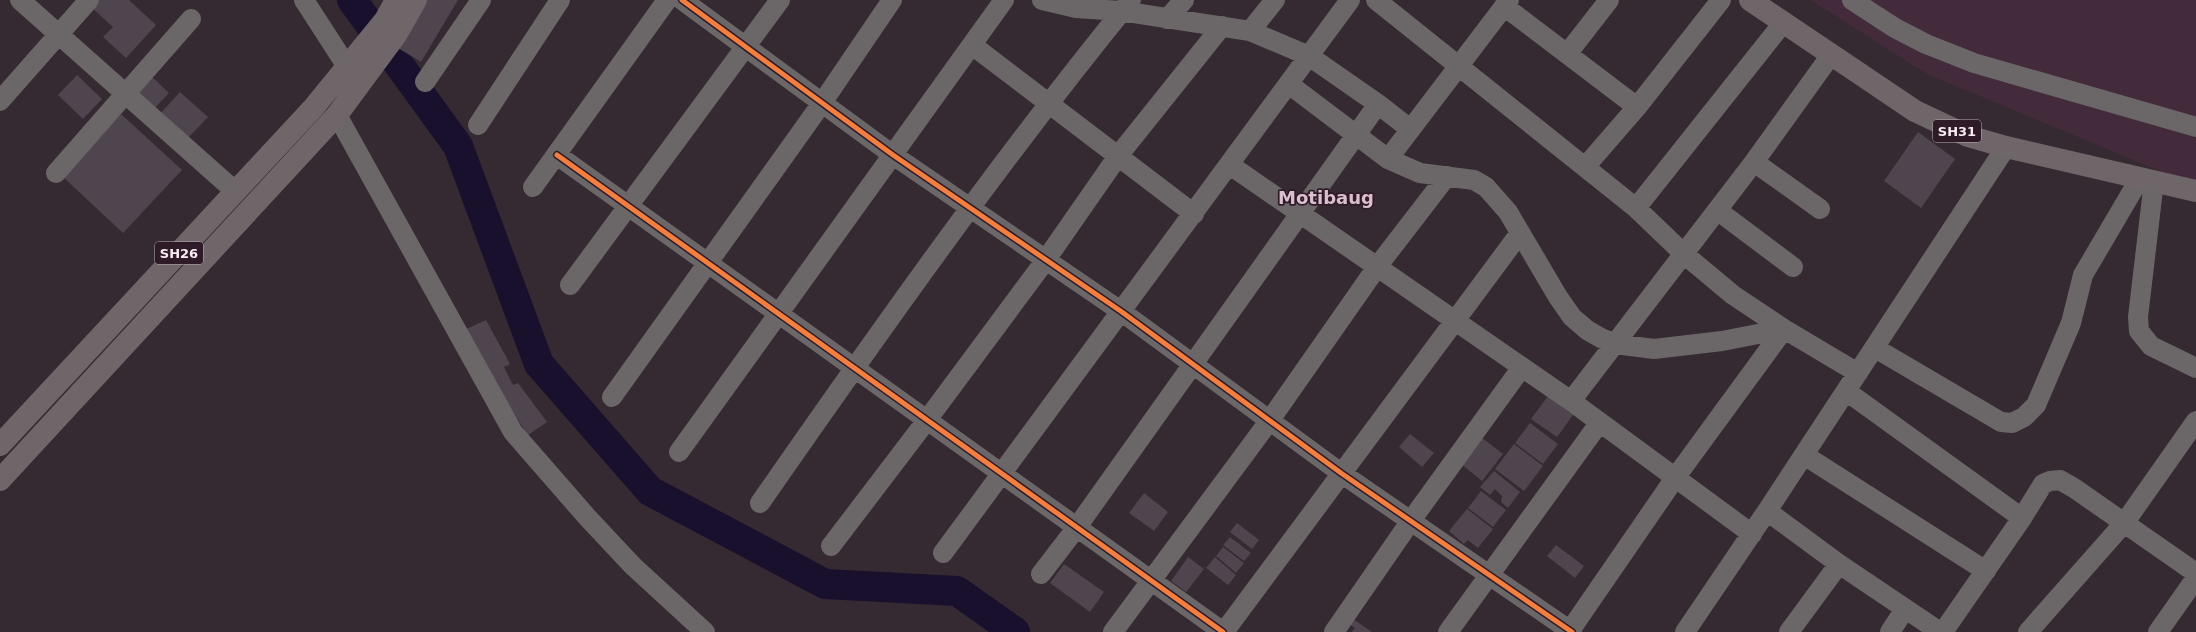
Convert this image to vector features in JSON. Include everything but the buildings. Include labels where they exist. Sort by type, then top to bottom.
[{"type":"main road","name":"SH26","points":[[0,480],[337,115],[364,79],[390,28],[396,0]]},
{"type":"main road","name":"SH26","points":[[0,445],[314,107],[351,62],[390,28],[416,0]]},
{"type":"main road","name":"SH31","points":[[1750,0],[1831,56],[1915,111],[1968,136],[2006,148],[2196,191]]},
{"type":"main road","points":[[1770,0],[1902,90],[1944,114],[2011,135],[2196,175]]},
{"type":"street","points":[[20,0],[236,192]]},
{"type":"street","points":[[0,101],[89,0]]},
{"type":"street","points":[[304,0],[364,79]]},
{"type":"street","points":[[425,82],[481,0]]},
{"type":"street","points":[[478,125],[560,0]]},
{"type":"street","points":[[533,187],[667,0]]},
{"type":"street","points":[[682,0],[893,155],[1045,261],[1122,312],[1270,420],[1340,474],[1570,632],[1675,478],[1784,330]]},
{"type":"street","points":[[570,285],[780,0]]},
{"type":"street","points":[[612,397],[822,103],[892,0]]},
{"type":"street","points":[[680,452],[1004,0]]},
{"type":"street","points":[[1042,0],[1076,8],[1126,6],[1167,18],[1250,31],[1310,56],[1378,104],[1410,129]]},
{"type":"street","points":[[1167,18],[1184,0]]},
{"type":"street","points":[[1250,31],[1275,0]]},
{"type":"street","points":[[943,553],[1290,85],[1350,0]]},
{"type":"street","points":[[1376,0],[1636,208],[1684,254],[1733,295],[1784,330],[1858,373]]},
{"type":"street","points":[[1567,54],[1609,0]]},
{"type":"street","points":[[1585,167],[1637,107],[1721,0]]},
{"type":"street","points":[[1852,0],[1895,28],[1926,44],[1974,62],[2196,127]]},
{"type":"street","points":[[1388,159],[1506,3],[1567,54],[1637,107]]},
{"type":"street","points":[[760,504],[854,368],[970,208],[1048,102],[1126,6]]},
{"type":"street","points":[[56,173],[191,18]]},
{"type":"street","points":[[1636,208],[1783,23]]},
{"type":"street","points":[[831,546],[1045,261],[1118,156],[1222,26]]},
{"type":"street","points":[[972,45],[1194,214]]},
{"type":"street","points":[[1571,401],[1754,162],[1831,56]]},
{"type":"street","points":[[1290,85],[1388,159],[1420,173],[1474,180],[1486,187],[1508,212],[1558,297],[1572,317],[1587,330],[1615,344],[1654,349],[1722,341],[1784,330]]},
{"type":"street","points":[[1041,574],[1077,528],[1378,104]]},
{"type":"street","points":[[337,115],[513,432],[587,517],[634,566],[704,632]]},
{"type":"street","points":[[1685,632],[1752,534],[2006,148]]},
{"type":"street","points":[[557,155],[1224,632],[1520,233]]},
{"type":"street","points":[[1754,162],[1820,209]]},
{"type":"street","points":[[1230,165],[1571,401],[1752,534]]},
{"type":"street","points":[[1113,632],[1150,580],[1270,420],[1377,267],[1447,176]]},
{"type":"street","points":[[1875,348],[2001,422],[2012,423],[2024,417],[2036,405],[2071,322],[2083,275],[2147,180]]},
{"type":"street","points":[[2147,180],[2138,317],[2139,331],[2151,346],[2196,365]]},
{"type":"street","points":[[1717,210],[1793,267]]},
{"type":"street","points":[[1334,632],[1410,522],[1522,367]]},
{"type":"street","points":[[1846,391],[2022,518]]},
{"type":"street","points":[[2028,632],[2125,522],[2196,421]]},
{"type":"street","points":[[1448,632],[1600,422]]},
{"type":"street","points":[[1804,455],[1986,571]]},
{"type":"street","points":[[1943,632],[2022,518],[2043,484],[2050,480],[2060,480],[2125,522],[2196,573]]},
{"type":"street","points":[[1767,511],[1839,564],[1940,632]]},
{"type":"street","points":[[1789,632],[1839,564]]},
{"type":"street","points":[[2158,632],[2196,578]]},
{"type":"street","points":[[1890,632],[1905,609]]},
{"type":"shaded area","points":[[1811,0],[2196,0],[2196,186],[1927,74]]},
{"type":"waterway","points":[[352,0],[458,146],[539,364],[650,491],[825,584],[957,591],[1015,632]]},
{"type":"cycle path","points":[[682,0],[893,155],[1122,312],[1341,473],[1572,632]]},
{"type":"cycle path","points":[[557,155],[1223,632]]},
{"type":"district","name":"Motibaug","points":[[1326,198]]}]
